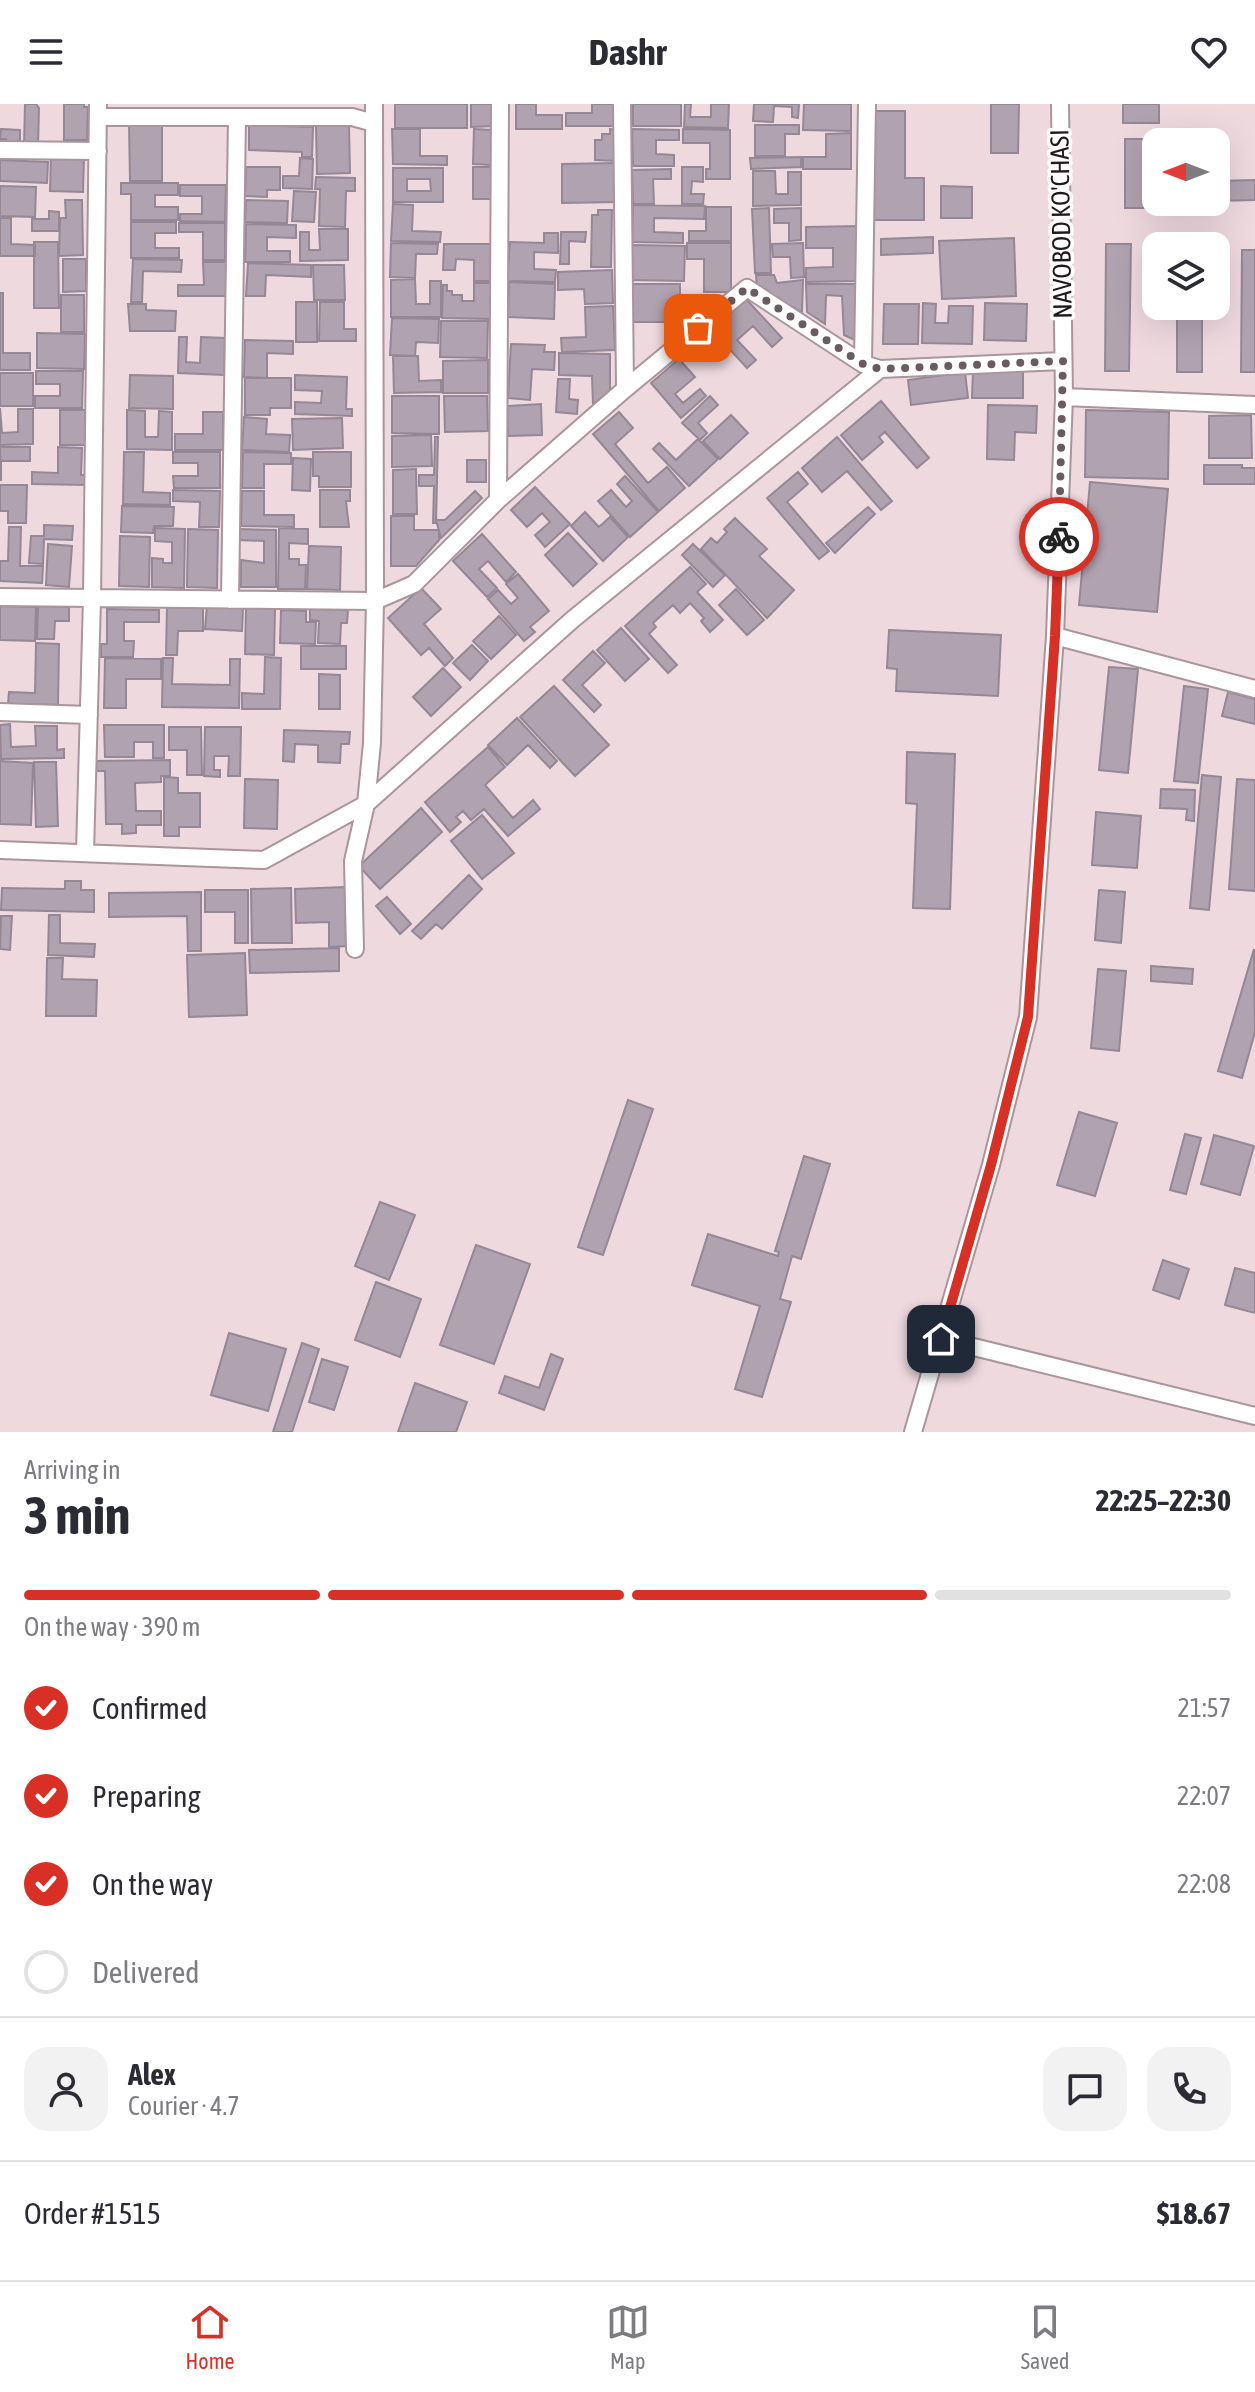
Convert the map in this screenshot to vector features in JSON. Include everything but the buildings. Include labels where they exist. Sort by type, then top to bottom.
[{"type":"street","points":[[355,949],[353,861],[366,804],[372,743],[375,601],[374,104]]},
{"type":"street","points":[[498,500],[500,104]]},
{"type":"street","points":[[622,104],[625,389]]},
{"type":"street","points":[[863,364],[867,104]]},
{"type":"street","name":"NAVOBOD KO'CHASI","points":[[913,1432],[991,1165],[1028,1017],[1055,636],[1064,397],[1060,104]]},
{"type":"street","points":[[85,852],[92,599],[98,110],[237,117],[352,117],[374,123]]},
{"type":"street","points":[[230,600],[237,117]]},
{"type":"street","points":[[0,150],[98,151]]},
{"type":"street","points":[[0,597],[375,601],[414,584],[498,500],[747,288],[863,364],[880,369],[1063,361]]},
{"type":"street","points":[[0,850],[264,860],[366,804],[572,620],[880,369]]},
{"type":"street","points":[[1064,397],[1255,405]]},
{"type":"street","points":[[1055,636],[1255,689]]},
{"type":"street","points":[[0,712],[89,715]]},
{"type":"street","points":[[941,1339],[1255,1416]]},
{"type":"way so far","points":[[698,328],[747,288],[863,364],[880,369],[1063,361],[1059,537]]},
{"type":"route","points":[[941,1339],[991,1165],[1028,1017],[1059,537]]}]
